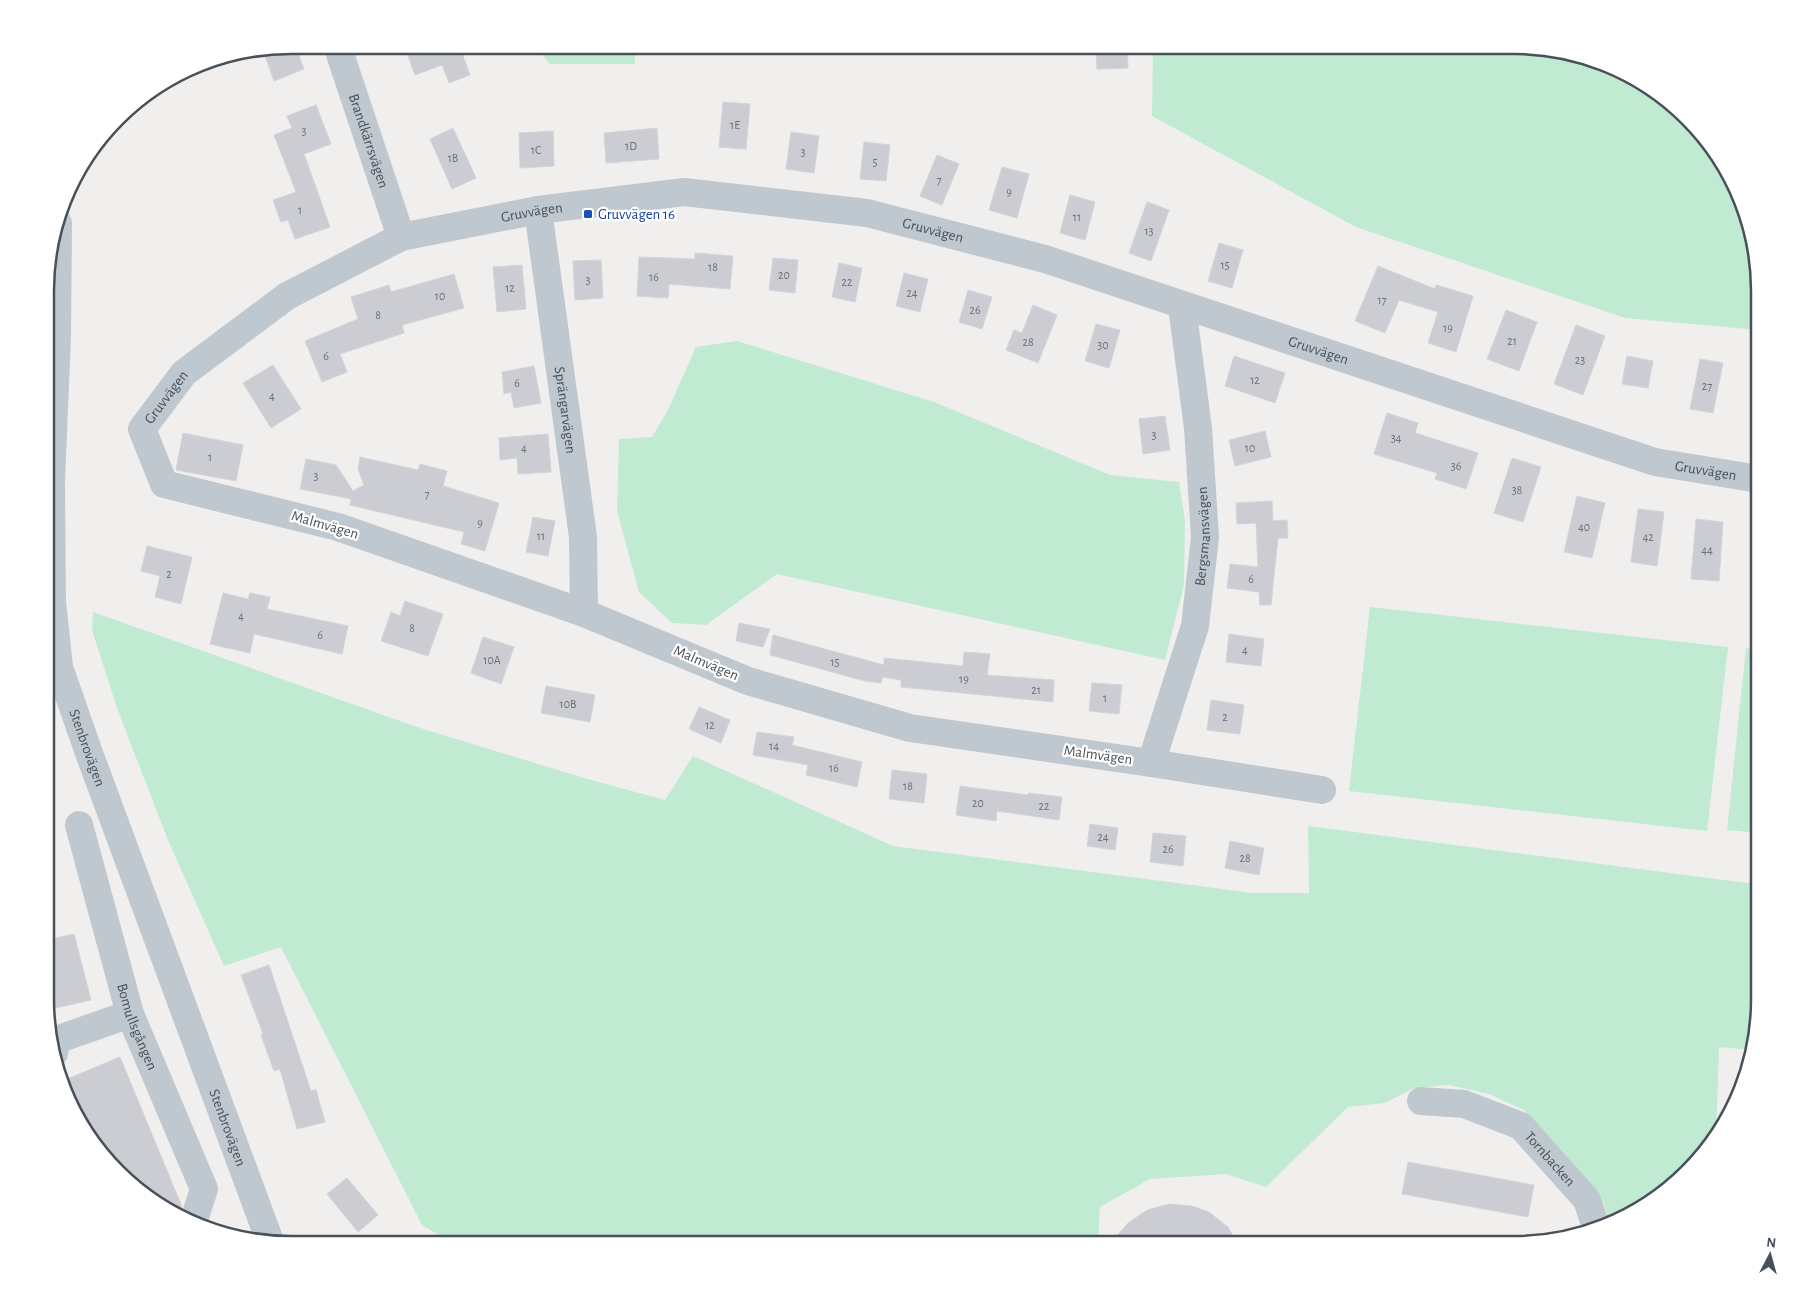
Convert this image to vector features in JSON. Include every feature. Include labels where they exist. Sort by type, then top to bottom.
[{"type":"street","name":"Brandkärrsvägen","points":[[340,54],[401,236]]},
{"type":"street","name":"Gruvvägen","points":[[142,429],[184,374],[287,296],[401,236],[538,210],[684,192],[867,213],[1044,259],[1655,462],[1751,478]]},
{"type":"street","name":"Sprängarvägen","points":[[538,210],[583,537],[584,613]]},
{"type":"street","name":"Stenbrovägen","points":[[54,400],[58,335],[58,244]]},
{"type":"street","name":"Bergsmansvägen","points":[[1152,763],[1195,626],[1205,537],[1198,428],[1182,306]]},
{"type":"street","name":"Malmvägen","points":[[142,429],[164,484],[338,527],[584,613],[748,681],[910,728],[1322,790]]},
{"type":"street","name":"Stenbrovägen","points":[[54,621],[59,667],[268,1235]]},
{"type":"street","name":"Bomullsgången","points":[[79,824],[130,1014],[204,1189],[195,1216]]},
{"type":"street","points":[[57,1040],[130,1014]]},
{"type":"street","name":"Tornbacken","points":[[1421,1101],[1464,1104],[1520,1126],[1587,1200],[1594,1222]]},
{"type":"green space","points":[[542,54],[634,54],[635,64],[550,64]]},
{"type":"green space","points":[[1153,54],[1530,54],[1561,58],[1591,66],[1633,85],[1671,112],[1693,134],[1720,172],[1739,214],[1747,244],[1751,275],[1751,329],[1625,318],[1356,227],[1152,116]]},
{"type":"green space","points":[[737,341],[934,402],[1110,475],[1179,482],[1185,521],[1184,585],[1165,660],[777,574],[706,625],[672,623],[639,592],[617,511],[619,439],[652,437],[668,410],[696,347]]},
{"type":"green space","points":[[1370,607],[1728,647],[1707,831],[1349,791]]},
{"type":"green space","points":[[93,612],[417,727],[584,778],[665,800],[693,756],[893,846],[1253,893],[1309,893],[1308,826],[1751,882],[1751,1015],[1747,1046],[1746,1049],[1719,1047],[1716,1123],[1693,1156],[1659,1187],[1633,1205],[1608,1217],[1604,1203],[1565,1154],[1524,1110],[1489,1094],[1449,1085],[1414,1088],[1385,1103],[1348,1107],[1266,1187],[1226,1174],[1150,1179],[1100,1207],[1098,1236],[441,1236],[422,1225],[281,947],[224,966],[168,840],[117,708],[92,630]]},
{"type":"green space","points":[[1746,648],[1751,648],[1751,832],[1727,830]]},
{"type":"building","points":[[298,54],[304,69],[274,81],[265,55]]},
{"type":"building","points":[[407,54],[462,54],[470,75],[449,83],[442,65],[415,75]]},
{"type":"building","points":[[1096,54],[1127,54],[1128,68],[1097,69]]},
{"type":"building","points":[[723,102],[750,104],[746,149],[719,147]]},
{"type":"building","points":[[316,105],[331,144],[304,154],[330,227],[295,239],[288,220],[281,222],[273,200],[296,192],[274,135],[292,128],[287,116]]},
{"type":"building","points":[[453,128],[476,178],[452,189],[430,139]]},
{"type":"building","points":[[657,128],[659,159],[606,163],[604,133]]},
{"type":"building","points":[[553,131],[554,166],[520,168],[519,133]]},
{"type":"building","points":[[791,132],[819,136],[814,173],[786,169]]},
{"type":"building","points":[[864,142],[890,145],[886,181],[860,179]]},
{"type":"building","points":[[937,155],[959,164],[942,205],[920,196]]},
{"type":"building","points":[[1002,167],[1029,174],[1017,218],[989,210]]},
{"type":"building","points":[[1070,195],[1095,202],[1085,240],[1060,233]]},
{"type":"building","points":[[1147,202],[1169,210],[1151,261],[1129,253]]},
{"type":"building","points":[[1219,243],[1243,250],[1232,288],[1208,281]]},
{"type":"building","points":[[695,253],[733,256],[730,289],[669,284],[668,298],[637,296],[639,257],[695,259]]},
{"type":"building","points":[[773,258],[798,260],[795,293],[769,290]]},
{"type":"building","points":[[601,260],[603,298],[575,300],[573,261]]},
{"type":"building","points":[[839,263],[862,268],[855,302],[832,297]]},
{"type":"building","points":[[522,265],[526,309],[497,312],[493,267]]},
{"type":"building","points":[[1378,266],[1435,289],[1436,285],[1473,296],[1456,352],[1428,343],[1438,312],[1399,300],[1385,333],[1355,321]]},
{"type":"building","points":[[904,273],[928,279],[920,312],[896,306]]},
{"type":"building","points":[[454,274],[464,308],[402,325],[404,333],[340,354],[347,372],[322,382],[305,341],[358,319],[351,297],[389,285],[391,292]]},
{"type":"building","points":[[968,290],[992,297],[982,329],[959,322]]},
{"type":"building","points":[[1033,305],[1057,315],[1038,363],[1006,350],[1014,330],[1022,333]]},
{"type":"building","points":[[1506,310],[1537,322],[1519,371],[1487,359]]},
{"type":"building","points":[[1096,324],[1120,330],[1109,368],[1085,361]]},
{"type":"building","points":[[1576,325],[1605,336],[1583,395],[1554,384]]},
{"type":"building","points":[[1234,356],[1285,373],[1275,403],[1225,386]]},
{"type":"building","points":[[1627,356],[1653,361],[1648,388],[1622,384]]},
{"type":"building","points":[[1700,359],[1723,363],[1713,413],[1690,409]]},
{"type":"building","points":[[273,365],[301,409],[271,428],[243,383]]},
{"type":"building","points":[[534,366],[541,403],[514,408],[511,392],[504,394],[502,372]]},
{"type":"building","points":[[1387,413],[1418,423],[1415,433],[1478,453],[1466,489],[1435,479],[1437,473],[1374,454]]},
{"type":"building","points":[[1165,416],[1170,450],[1143,454],[1139,419]]},
{"type":"building","points":[[1265,431],[1271,457],[1235,466],[1229,440]]},
{"type":"building","points":[[183,433],[243,445],[236,481],[176,470]]},
{"type":"building","points":[[548,434],[551,472],[518,474],[517,458],[500,460],[499,438]]},
{"type":"building","points":[[360,457],[418,470],[420,464],[447,471],[443,486],[499,503],[485,551],[461,544],[464,532],[350,505],[351,499],[300,489],[306,459],[336,465],[353,491],[364,485],[358,469]]},
{"type":"building","points":[[1512,458],[1541,467],[1523,522],[1494,513]]},
{"type":"building","points":[[1577,496],[1605,503],[1592,558],[1564,552]]},
{"type":"building","points":[[1272,501],[1273,521],[1287,520],[1288,538],[1278,538],[1271,605],[1260,605],[1259,592],[1227,588],[1230,564],[1258,567],[1256,523],[1237,524],[1236,503]]},
{"type":"building","points":[[1638,509],[1664,512],[1657,566],[1631,562]]},
{"type":"building","points":[[533,517],[555,521],[548,556],[526,552]]},
{"type":"building","points":[[1696,519],[1723,522],[1719,581],[1691,579]]},
{"type":"building","points":[[147,546],[192,557],[181,604],[155,597],[160,576],[141,571]]},
{"type":"building","points":[[223,593],[248,599],[250,593],[270,597],[267,609],[348,626],[342,654],[254,634],[250,653],[210,644]]},
{"type":"building","points":[[405,601],[443,614],[428,656],[381,641],[391,612],[400,616]]},
{"type":"building","points":[[739,623],[770,629],[763,647],[736,641]]},
{"type":"building","points":[[1229,634],[1264,639],[1261,666],[1226,662]]},
{"type":"building","points":[[773,635],[884,665],[884,658],[963,666],[964,652],[990,654],[987,675],[1054,680],[1053,702],[901,687],[901,680],[882,677],[881,683],[865,681],[770,655]]},
{"type":"building","points":[[483,637],[514,647],[501,684],[471,673]]},
{"type":"building","points":[[1092,683],[1122,685],[1119,714],[1089,711]]},
{"type":"building","points":[[546,686],[595,695],[590,722],[541,713]]},
{"type":"building","points":[[1211,700],[1244,705],[1240,734],[1207,730]]},
{"type":"building","points":[[699,707],[730,720],[721,743],[689,729]]},
{"type":"building","points":[[757,732],[794,737],[792,745],[862,762],[857,787],[806,775],[808,765],[753,755]]},
{"type":"building","points":[[892,770],[927,774],[924,803],[889,799]]},
{"type":"building","points":[[960,786],[1028,795],[1029,793],[1062,797],[1059,820],[997,811],[996,821],[956,815]]},
{"type":"building","points":[[1090,824],[1118,828],[1115,850],[1087,846]]},
{"type":"building","points":[[1153,833],[1186,836],[1183,866],[1150,862]]},
{"type":"building","points":[[1230,841],[1264,848],[1259,875],[1225,868]]},
{"type":"building","points":[[74,934],[91,1000],[54,1008],[54,938]]},
{"type":"building","points":[[269,965],[311,1091],[316,1090],[325,1122],[297,1129],[280,1069],[274,1071],[261,1035],[263,1034],[241,975]]},
{"type":"building","points":[[120,1057],[182,1207],[181,1209],[134,1178],[112,1156],[85,1118],[67,1079]]},
{"type":"building","points":[[1408,1162],[1534,1185],[1528,1217],[1402,1194]]},
{"type":"building","points":[[347,1178],[378,1215],[358,1232],[327,1194]]},
{"type":"building","points":[[1169,1204],[1192,1206],[1209,1212],[1228,1227],[1233,1236],[1117,1236],[1128,1223],[1147,1210]]},
{"type":"place","name":"Gruvvägen 16","points":[[588,214]]}]
